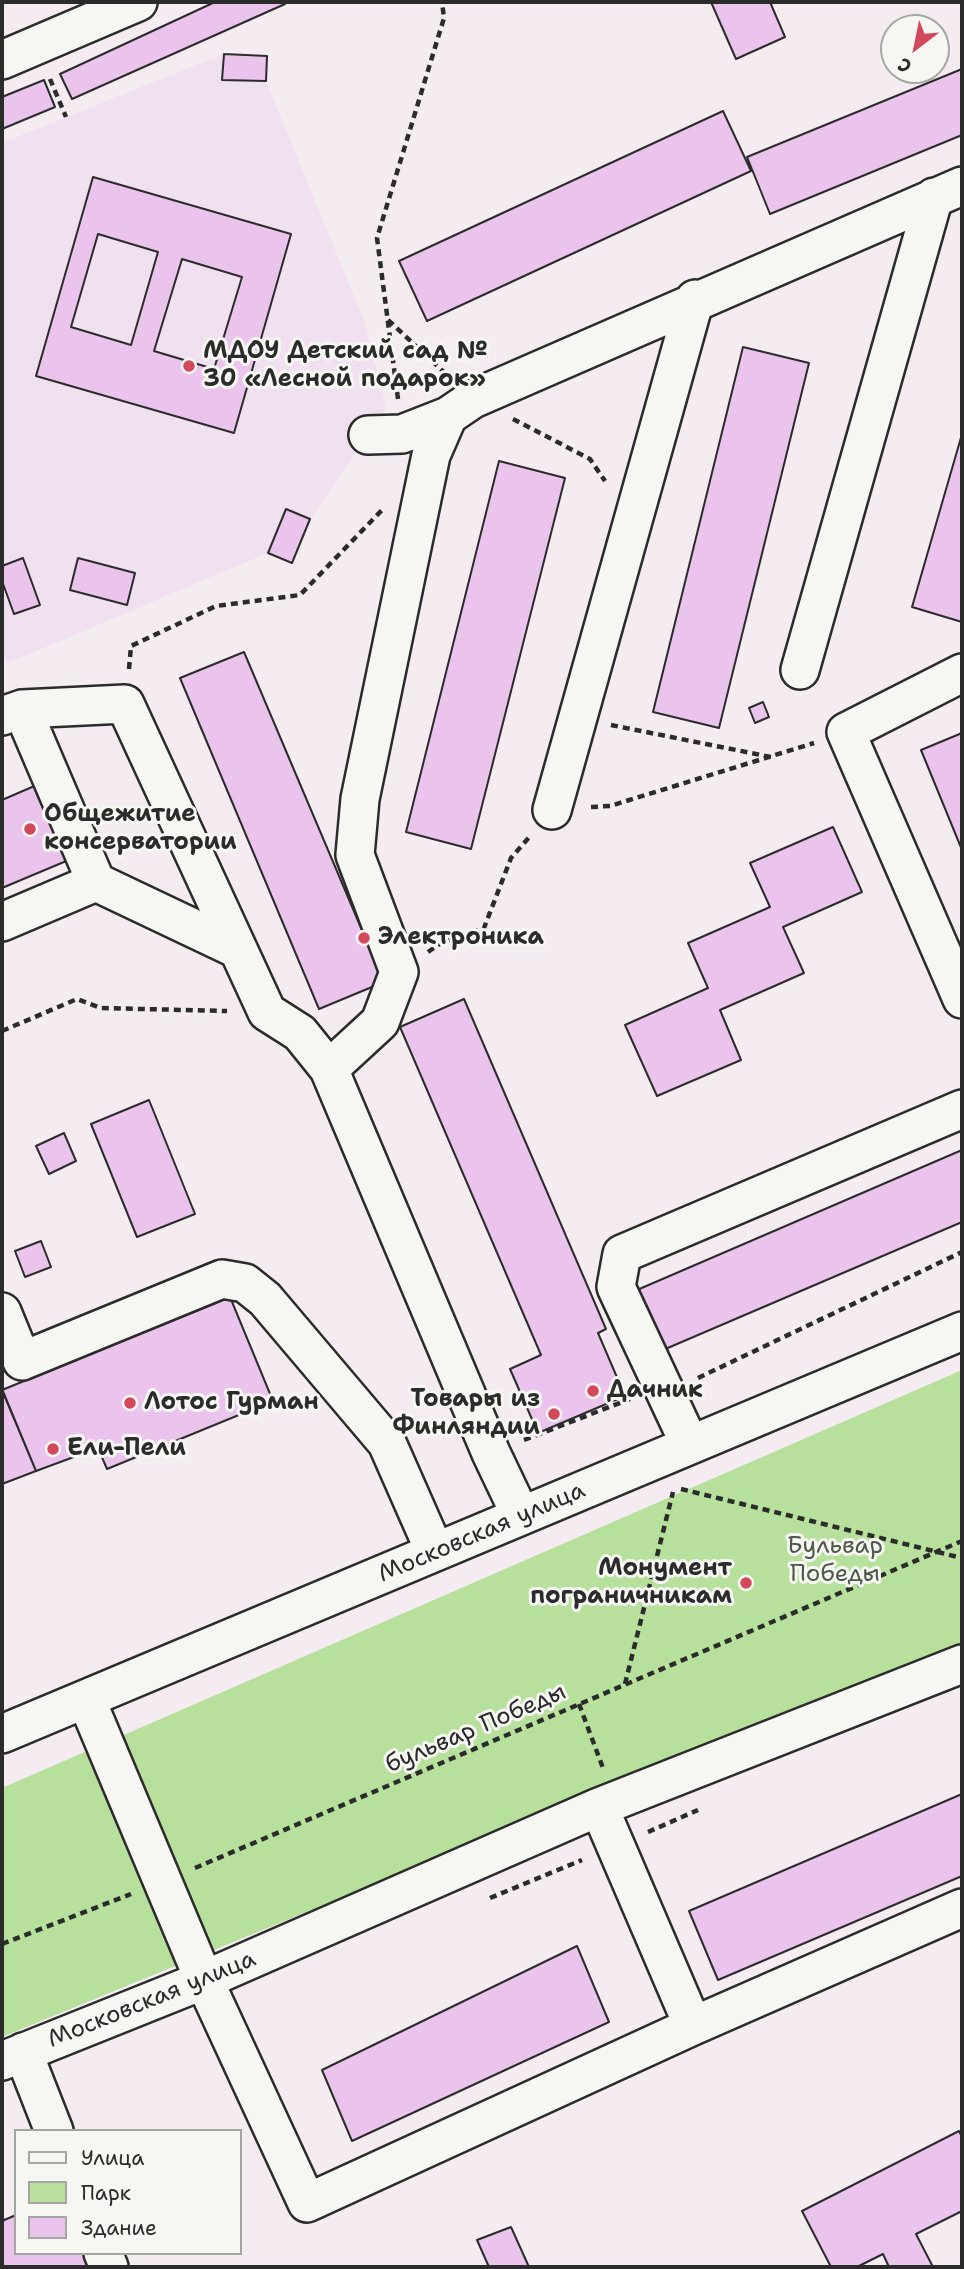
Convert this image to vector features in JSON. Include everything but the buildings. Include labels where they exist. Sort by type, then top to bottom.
[{"type":"street","points":[[2,60],[138,2]]},
{"type":"street","points":[[368,435],[402,434],[695,299],[948,192]]},
{"type":"street","points":[[800,670],[948,192]]},
{"type":"street","points":[[552,810],[695,299]]},
{"type":"street","points":[[330,1069],[380,1022],[399,972],[355,855],[360,799],[431,454],[460,407]]},
{"type":"street","points":[[962,673],[846,732],[962,999]]},
{"type":"street","points":[[237,949],[96,882],[12,713],[125,704],[267,1012],[300,1033],[330,1069],[491,1453],[521,1516]]},
{"type":"street","points":[[2,922],[96,882]]},
{"type":"street","points":[[690,1446],[616,1287],[622,1254],[962,1109]]},
{"type":"street","points":[[2,1312],[22,1361],[222,1279],[245,1283],[265,1299],[387,1443],[435,1552]]},
{"type":"street","name":"Московская улица","points":[[2,1734],[962,1331]]},
{"type":"street","name":"Московская улица","points":[[13,2057],[204,1980],[599,1807],[962,1664]]},
{"type":"street","points":[[86,1699],[204,1980],[307,2203],[693,2026],[962,1908]]},
{"type":"street","points":[[599,1807],[693,2026]]},
{"type":"street","points":[[13,2057],[53,2129]]},
{"type":"path","points":[[387,319],[460,407],[590,459],[609,487]]},
{"type":"path","points":[[125,704],[131,646],[216,606],[300,595],[391,501]]},
{"type":"path","points":[[584,693],[590,717],[619,728],[771,757]]},
{"type":"path","points":[[399,972],[441,943],[484,928],[511,858],[552,810],[611,806],[846,732]]},
{"type":"path","points":[[2,1031],[77,999],[101,1008],[267,1012]]},
{"type":"path","points":[[491,1453],[635,1397],[667,1393],[962,1252]]},
{"type":"path","points":[[625,1685],[674,1488],[962,1559]]},
{"type":"path","name":"бульвар Победы","points":[[2,1944],[163,1882],[962,1541]]},
{"type":"path","points":[[579,1704],[603,1769]]},
{"type":"shaded area","name":"МДОУ Детский сад № 30 «Лесной подарок»","points":[[224,54],[267,56],[266,81],[365,323],[386,409],[310,519],[286,509],[268,553],[8,663],[2,650],[2,143]]},
{"type":"green space","name":"Бульвар Победы","points":[[962,1370],[962,1643],[2,2037],[2,1788]]},
{"type":"place","name":"МДОУ Детский сад № 30 «Лесной подарок»","points":[[189,366]]},
{"type":"place","name":"Общежитие консерватории","points":[[30,829]]},
{"type":"place","name":"Электроника","points":[[364,938]]},
{"type":"place","name":"Дачник","points":[[593,1391]]},
{"type":"place","name":"Лотос Гурман","points":[[130,1403]]},
{"type":"place","name":"Товары из Финляндии","points":[[554,1414]]},
{"type":"place","name":"Ели-Пели","points":[[53,1449]]},
{"type":"place","name":"Монумент пограничникам","points":[[746,1583]]}]
